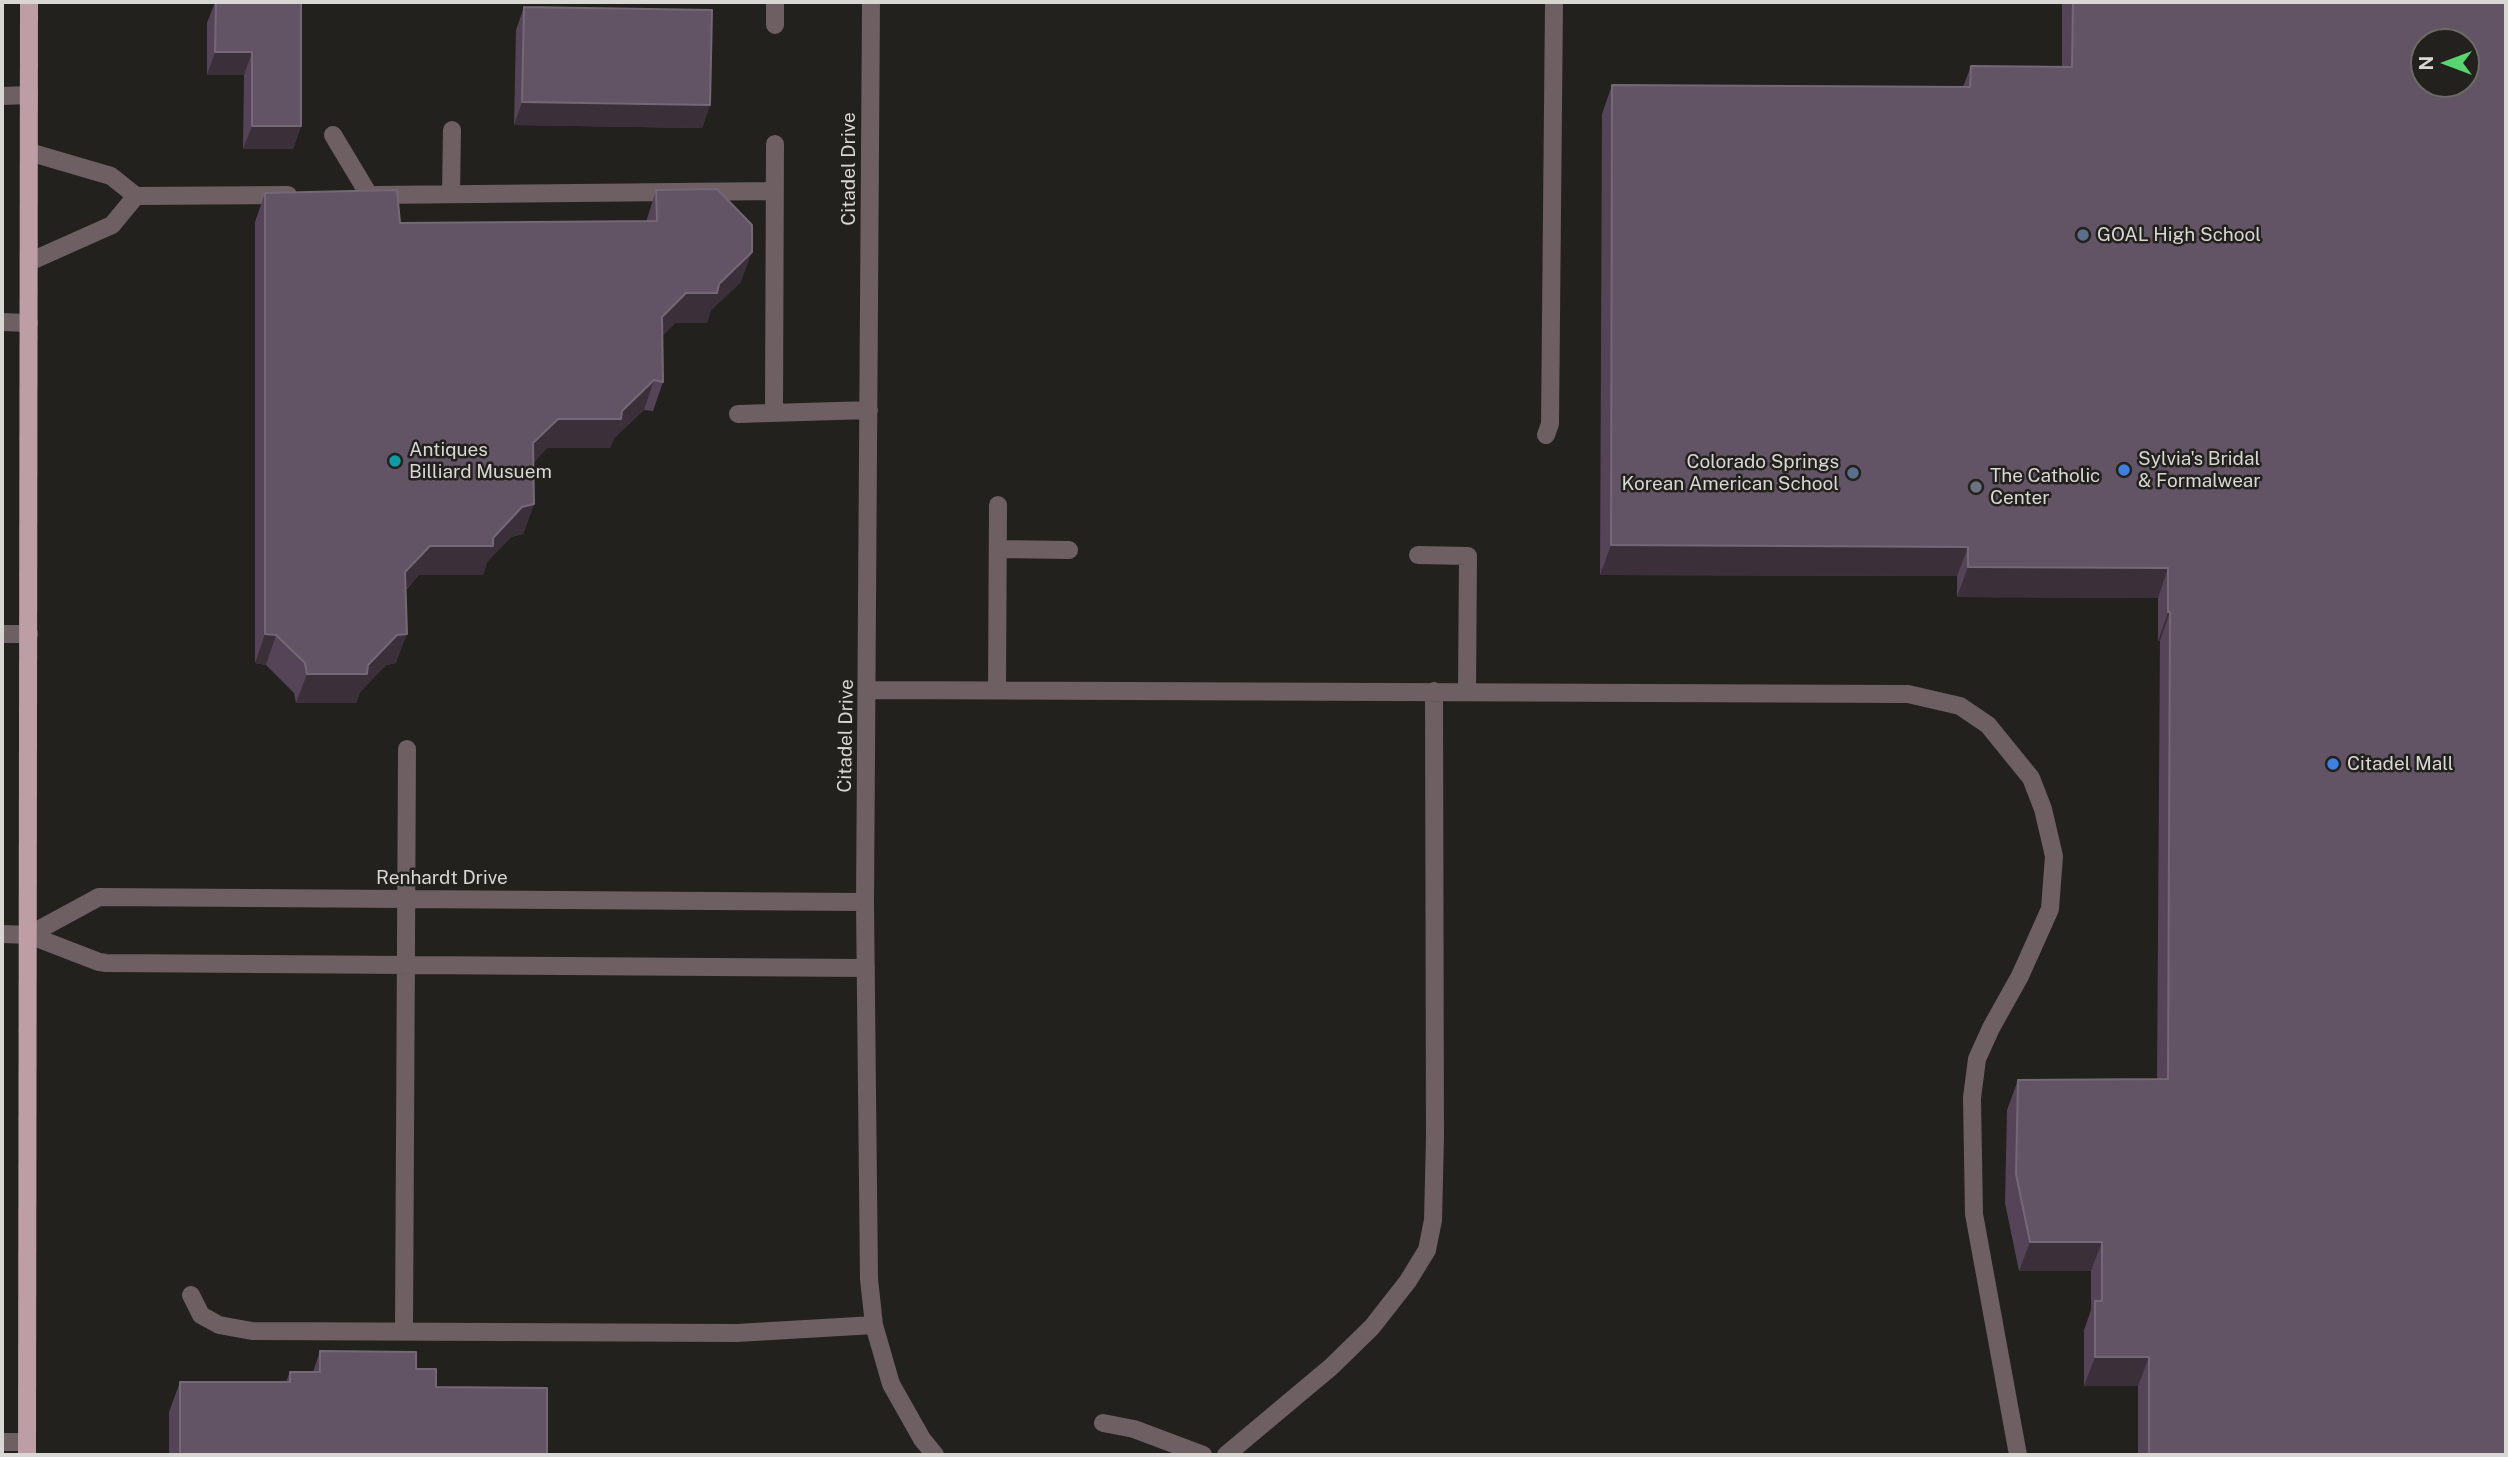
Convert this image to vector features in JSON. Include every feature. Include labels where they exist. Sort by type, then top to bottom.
[{"type":"main road","points":[[27,1449],[29,2]]},
{"type":"street","points":[[775,2],[775,26]]},
{"type":"street","name":"Citadel Drive","points":[[871,2],[865,902],[867,1233],[874,1325],[891,1384],[922,1439],[935,1455]]},
{"type":"street","points":[[1546,435],[1550,424],[1554,2]]},
{"type":"street","points":[[2,96],[29,95]]},
{"type":"street","points":[[451,194],[452,130]]},
{"type":"street","points":[[333,135],[369,195]]},
{"type":"street","points":[[774,412],[775,144]]},
{"type":"street","points":[[29,152],[111,176],[136,196],[303,195]]},
{"type":"street","points":[[342,195],[775,191]]},
{"type":"street","points":[[29,262],[112,225],[136,196]]},
{"type":"street","points":[[2,322],[29,323]]},
{"type":"street","points":[[738,414],[869,410]]},
{"type":"street","points":[[997,690],[998,505]]},
{"type":"street","points":[[998,549],[1069,550]]},
{"type":"street","points":[[1418,555],[1468,556],[1467,691]]},
{"type":"street","points":[[2,634],[29,634]]},
{"type":"street","points":[[868,690],[1909,694],[1960,706],[1988,725],[2031,778],[2043,809],[2054,856],[2050,909],[1978,1059],[1972,1098],[1974,1214],[2018,1455]]},
{"type":"street","points":[[1226,1455],[1331,1367],[1372,1327],[1408,1281],[1427,1250],[1433,1220],[1434,1178],[1434,691]]},
{"type":"street","points":[[404,1331],[407,749]]},
{"type":"street","name":"Renhardt Drive","points":[[29,934],[99,897],[865,902]]},
{"type":"street","name":"Renhardt Drive","points":[[2,934],[29,934],[99,962],[866,968]]},
{"type":"street","points":[[191,1295],[201,1315],[219,1325],[252,1331],[737,1333],[874,1325]]},
{"type":"street","points":[[1103,1423],[1134,1429],[1203,1455]]},
{"type":"street","points":[[2,1442],[27,1449]]},
{"type":"building","points":[[216,2],[301,2],[301,126],[252,126],[252,52],[215,52]]},
{"type":"building","name":"Citadel Mall","points":[[2073,2],[2506,2],[2506,1455],[2149,1455],[2149,1357],[2095,1357],[2095,1301],[2102,1301],[2102,1242],[2030,1242],[2016,1174],[2018,1080],[2168,1079],[2168,568],[1968,567],[1968,547],[1611,545],[1612,85],[1970,87],[1971,66],[2072,67]]},
{"type":"building","points":[[524,7],[712,10],[710,105],[522,102]]},
{"type":"building","name":"Antiques Billiard Musuem","points":[[717,189],[752,225],[752,252],[719,284],[717,293],[686,293],[662,317],[663,382],[654,380],[622,411],[621,419],[558,419],[533,443],[534,504],[522,507],[493,538],[493,546],[430,546],[405,572],[407,634],[397,635],[368,665],[367,674],[307,674],[305,663],[276,635],[265,634],[265,193],[397,190],[400,223],[657,221],[656,190]]},
{"type":"building","points":[[320,1351],[416,1352],[416,1369],[436,1369],[436,1387],[547,1388],[547,1455],[180,1455],[180,1382],[290,1382],[290,1372],[320,1372]]},
{"type":"place","name":"GOAL High School","points":[[2083,235]]},
{"type":"place","name":"Antiques Billiard Musuem","points":[[395,461]]},
{"type":"place","name":"Sylvia's Bridal & Formalwear","points":[[2124,470]]},
{"type":"place","name":"Colorado Springs Korean American School","points":[[1853,473]]},
{"type":"place","name":"The Catholic Center","points":[[1976,487]]},
{"type":"place","name":"Citadel Mall","points":[[2333,764]]}]
